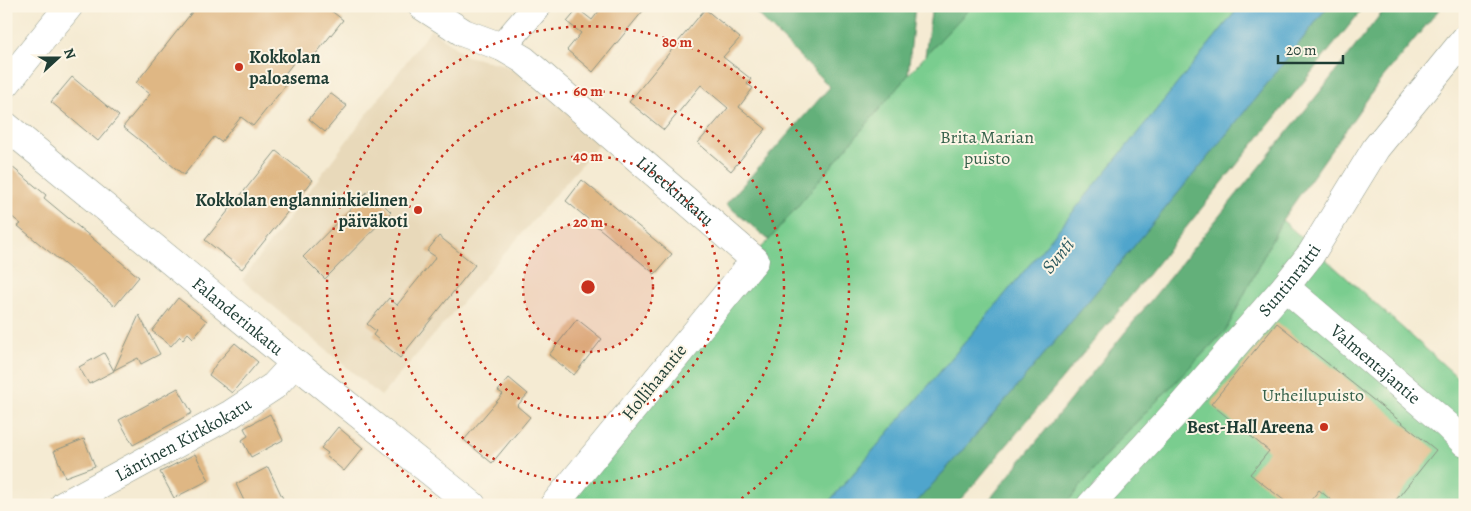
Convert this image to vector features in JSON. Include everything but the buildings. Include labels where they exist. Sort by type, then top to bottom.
[{"type":"street","points":[[6,84],[69,6]]},
{"type":"street","name":"Libeckinkatu","points":[[422,6],[464,33],[502,47],[524,60],[755,260]]},
{"type":"street","points":[[502,47],[537,6]]},
{"type":"street","name":"Suntinraitti","points":[[1091,505],[1178,410],[1285,287],[1311,254],[1376,148],[1465,39]]},
{"type":"street","name":"Falanderinkatu","points":[[6,126],[295,363],[472,505]]},
{"type":"street","name":"Hollihaantie","points":[[554,505],[755,260]]},
{"type":"street","name":"Valmentajantie","points":[[1285,287],[1447,425],[1465,443]]},
{"type":"street","name":"Läntinen Kirkkokatu","points":[[64,505],[231,414],[274,386],[295,363]]},
{"type":"shaded area","name":"Kokkolan englanninkielinen päiväkoti","points":[[431,29],[466,56],[501,64],[529,78],[602,141],[381,396],[242,280]]},
{"type":"green space","points":[[749,6],[915,6],[908,75],[769,240],[726,204],[830,87]]},
{"type":"green space","points":[[932,6],[972,6],[925,56]]},
{"type":"green space","name":"Brita Marian puisto","points":[[971,6],[1240,6],[1036,258],[826,505],[543,505],[747,262],[769,240],[908,75]]},
{"type":"green space","points":[[1328,6],[1365,6],[1117,313],[971,488],[955,505],[914,505],[995,413],[1151,226]]},
{"type":"green space","points":[[1387,6],[1442,6],[1380,81],[1282,220],[1226,330],[1116,443],[1065,505],[985,505],[1319,93]]},
{"type":"green space","name":"Urheilupuisto","points":[[1282,220],[1465,384],[1465,505],[1065,505],[1116,443],[1226,330]]},
{"type":"water","name":"Sunti","points":[[1240,6],[1328,6],[1151,226],[995,413],[914,505],[826,505],[1035,258]]},
{"type":"place","name":"Kokkolan paloasema","points":[[239,67]]},
{"type":"place","name":"Kokkolan englanninkielinen päiväkoti","points":[[418,210]]},
{"type":"place","name":"Best‑Hall Areena","points":[[1324,427]]}]
